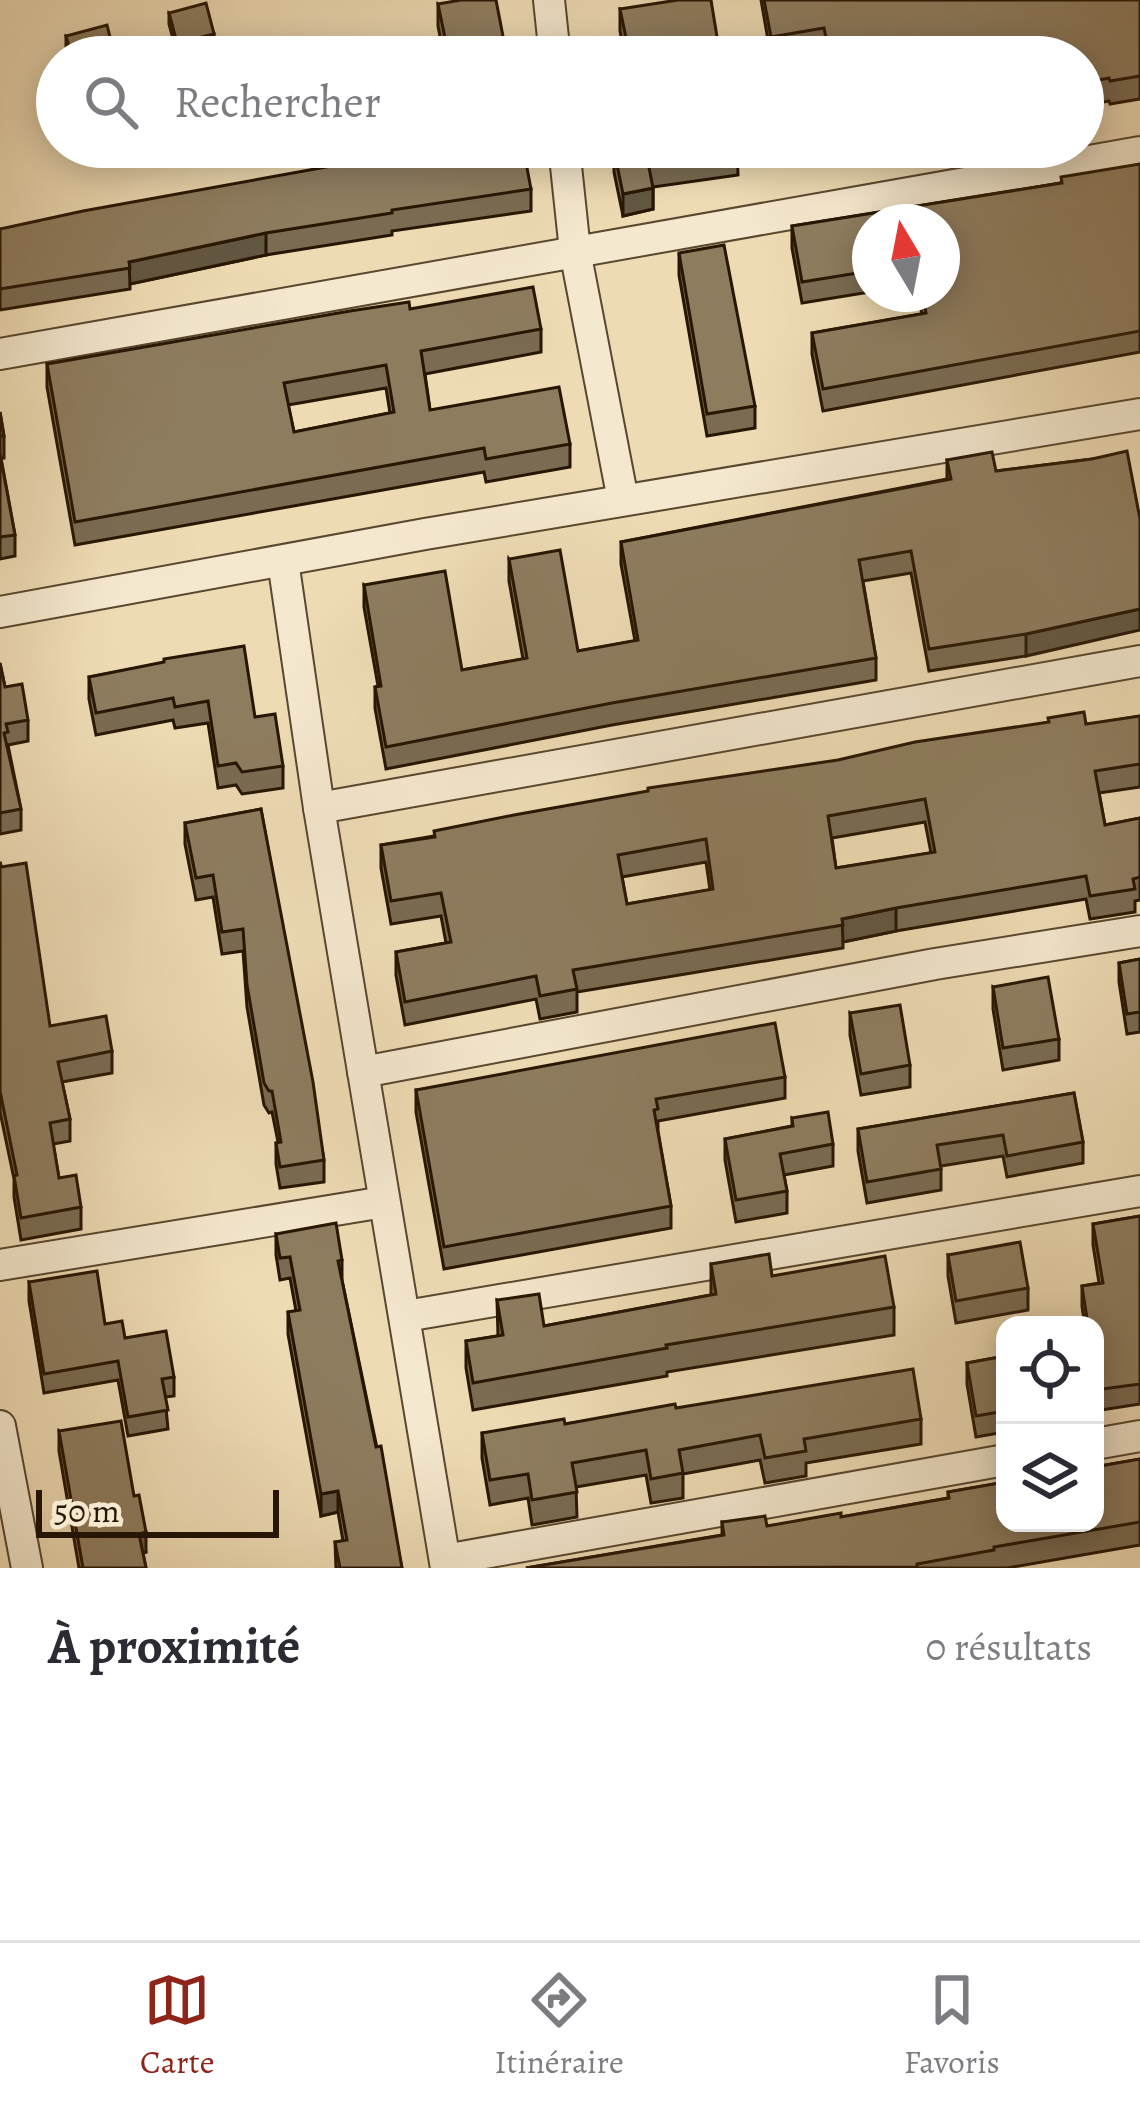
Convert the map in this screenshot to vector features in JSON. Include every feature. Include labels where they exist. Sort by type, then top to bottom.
[{"type":"street","points":[[549,0],[553,36]]},
{"type":"street","points":[[1104,158],[1140,152]]},
{"type":"street","points":[[566,168],[575,251],[623,500]]},
{"type":"street","points":[[0,354],[1049,168]]},
{"type":"street","points":[[0,612],[623,500],[1140,414]]},
{"type":"street","points":[[283,561],[319,808],[446,1564],[996,1462]]},
{"type":"street","points":[[319,808],[1140,661]]},
{"type":"street","points":[[363,1072],[935,964],[1140,931]]},
{"type":"street","points":[[406,1316],[1140,1191]]},
{"type":"street","points":[[0,1265],[384,1202]]},
{"type":"street","points":[[0,1426],[27,1568]]},
{"type":"street","points":[[1104,1442],[1140,1436]]},
{"type":"building","points":[[496,0],[503,36],[445,36],[438,4]]},
{"type":"building","points":[[711,0],[717,36],[626,36],[620,9]]},
{"type":"building","points":[[764,0],[1140,0],[1140,76],[1104,79],[1104,36],[826,36],[824,28],[771,36]]},
{"type":"building","points":[[206,3],[214,34],[175,36],[169,13]]},
{"type":"building","points":[[107,25],[110,36],[66,36]]},
{"type":"building","points":[[1140,164],[1140,331],[823,389],[812,333],[926,312],[960,312],[960,204],[930,204],[1062,183],[1061,177]]},
{"type":"building","points":[[321,168],[527,168],[531,189],[266,233],[129,262],[130,268],[0,289],[0,229]]},
{"type":"building","points":[[618,168],[649,168],[653,188],[623,194]]},
{"type":"building","points":[[852,216],[852,274],[802,282],[792,226]]},
{"type":"building","points":[[724,245],[755,406],[707,414],[679,253]]},
{"type":"building","points":[[533,287],[541,329],[421,351],[430,410],[559,387],[570,444],[486,459],[484,448],[75,522],[47,364],[409,302],[410,309]],"holes":[[[386,365],[394,412],[294,432],[284,383]]]},
{"type":"building","points":[[1127,451],[1140,519],[1140,609],[929,649],[911,551],[859,560],[876,658],[386,747],[364,585],[445,571],[462,670],[527,658],[509,559],[560,550],[578,651],[638,640],[621,542],[951,479],[947,460],[992,452],[996,471]]},
{"type":"building","points":[[0,454],[15,535],[0,537]]},
{"type":"building","points":[[244,646],[255,717],[275,714],[283,766],[242,772],[236,763],[218,766],[208,701],[175,707],[173,698],[96,713],[89,677]]},
{"type":"building","points":[[0,663],[5,687],[22,684],[28,720],[6,724],[21,809],[0,813]]},
{"type":"building","points":[[1084,712],[1086,724],[1140,716],[1140,764],[1095,771],[1105,825],[1140,818],[1140,877],[1133,879],[1135,889],[1090,896],[1086,876],[896,908],[842,919],[843,925],[573,970],[577,989],[540,996],[536,976],[405,1002],[396,952],[451,942],[441,893],[391,901],[381,845],[648,788],[838,760],[915,742],[1049,722],[1048,718]],"holes":[[[925,799],[935,852],[836,868],[828,816]],[[706,839],[713,889],[627,904],[618,855]]]},
{"type":"building","points":[[261,809],[324,1160],[280,1167],[276,1143],[281,1142],[272,1091],[264,1083],[247,985],[243,929],[222,932],[213,875],[196,878],[185,823]]},
{"type":"building","points":[[0,862],[1,867],[26,863],[50,1026],[106,1016],[112,1051],[58,1062],[70,1119],[50,1123],[59,1178],[76,1175],[81,1207],[21,1218],[0,1091]]},
{"type":"building","points":[[1140,959],[1140,1012],[1127,1014],[1119,963]]},
{"type":"building","points":[[1048,977],[1059,1039],[1003,1048],[993,987]]},
{"type":"building","points":[[900,1005],[910,1065],[861,1074],[850,1013]]},
{"type":"building","points":[[775,1023],[785,1077],[656,1099],[671,1206],[444,1247],[416,1090]]},
{"type":"building","points":[[1074,1093],[1083,1142],[1007,1156],[1003,1135],[937,1145],[941,1169],[867,1182],[858,1129]]},
{"type":"building","points":[[828,1112],[833,1144],[780,1154],[787,1191],[736,1200],[725,1139],[793,1126],[792,1118]]},
{"type":"building","points":[[1140,1216],[1140,1384],[1104,1389],[1104,1316],[1087,1316],[1082,1286],[1103,1283],[1093,1224]]},
{"type":"building","points":[[336,1223],[342,1260],[338,1261],[376,1447],[381,1446],[402,1568],[340,1568],[335,1542],[347,1540],[338,1491],[321,1494],[288,1312],[300,1310],[290,1257],[280,1258],[276,1234]]},
{"type":"building","points":[[1020,1242],[1028,1288],[956,1301],[948,1255]]},
{"type":"building","points":[[769,1254],[772,1276],[885,1256],[894,1307],[473,1383],[466,1341],[503,1335],[497,1300],[539,1294],[544,1326],[716,1294],[711,1264]]},
{"type":"building","points":[[97,1271],[105,1324],[122,1321],[125,1338],[166,1331],[174,1377],[162,1379],[168,1410],[128,1417],[118,1361],[44,1374],[29,1282]]},
{"type":"building","points":[[996,1358],[996,1413],[976,1416],[967,1363]]},
{"type":"building","points":[[913,1369],[921,1419],[804,1439],[806,1451],[765,1458],[760,1435],[679,1450],[683,1473],[651,1479],[646,1450],[572,1463],[577,1492],[532,1500],[528,1474],[490,1480],[482,1433],[675,1404],[676,1408]]},
{"type":"building","points":[[121,1421],[134,1496],[139,1495],[146,1532],[139,1534],[146,1568],[83,1568],[59,1431]]},
{"type":"building","points":[[1140,1459],[1140,1522],[1104,1528],[1104,1465]]},
{"type":"building","points":[[996,1484],[996,1532],[1082,1532],[917,1567],[526,1568],[724,1535],[722,1522],[765,1516],[767,1526],[841,1513],[841,1517],[949,1498],[948,1492]]}]
